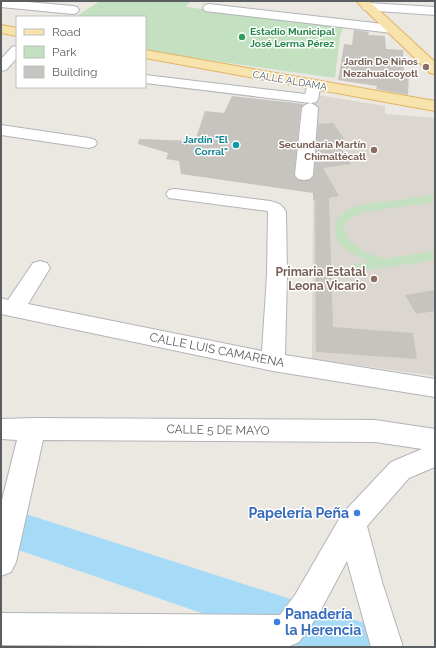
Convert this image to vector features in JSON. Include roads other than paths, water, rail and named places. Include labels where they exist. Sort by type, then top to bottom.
[{"type":"main road","points":[[368,7],[432,64]]},
{"type":"main road","points":[[1,29],[16,32]]},
{"type":"main road","name":"CALLE ALDAMA","points":[[146,54],[435,106]]},
{"type":"street","points":[[1,3],[79,7],[65,16]]},
{"type":"street","points":[[351,9],[368,7],[435,11]]},
{"type":"street","points":[[210,8],[392,28]]},
{"type":"street","points":[[6,63],[16,51]]},
{"type":"street","points":[[146,79],[310,104]]},
{"type":"street","points":[[304,175],[310,104],[314,84]]},
{"type":"street","points":[[247,106],[310,104]]},
{"type":"street","points":[[1,130],[90,143]]},
{"type":"street","points":[[175,194],[270,206],[275,208],[277,212],[273,362]]},
{"type":"street","points":[[8,307],[40,268]]},
{"type":"street","name":"CALLE LUIS CAMARENA","points":[[8,307],[273,362],[435,388]]},
{"type":"street","name":"CALLE 5 DE MAYO","points":[[1,428],[375,431],[435,440]]},
{"type":"street","points":[[1,562],[33,428]]},
{"type":"street","points":[[1,628],[288,639],[352,523],[400,470],[435,455]]},
{"type":"street","points":[[352,523],[367,582],[387,647]]},
{"type":"waterway","points":[[1,525],[368,647]]},
{"type":"place","name":"Estadio Municipal José Lerma Pérez","points":[[242,37]]},
{"type":"place","name":"Jardin De Niños Nezahualcoyotl","points":[[426,67]]},
{"type":"place","name":"Jardín \"El Corral\"","points":[[236,145]]},
{"type":"place","name":"Secundaria Martín Chimaltécatl","points":[[374,150]]},
{"type":"place","name":"Primaria Estatal Leona Vicario","points":[[374,279]]},
{"type":"place","name":"Papelería Peña","points":[[357,513]]},
{"type":"place","name":"Panadería la Herencia","points":[[277,622]]}]
